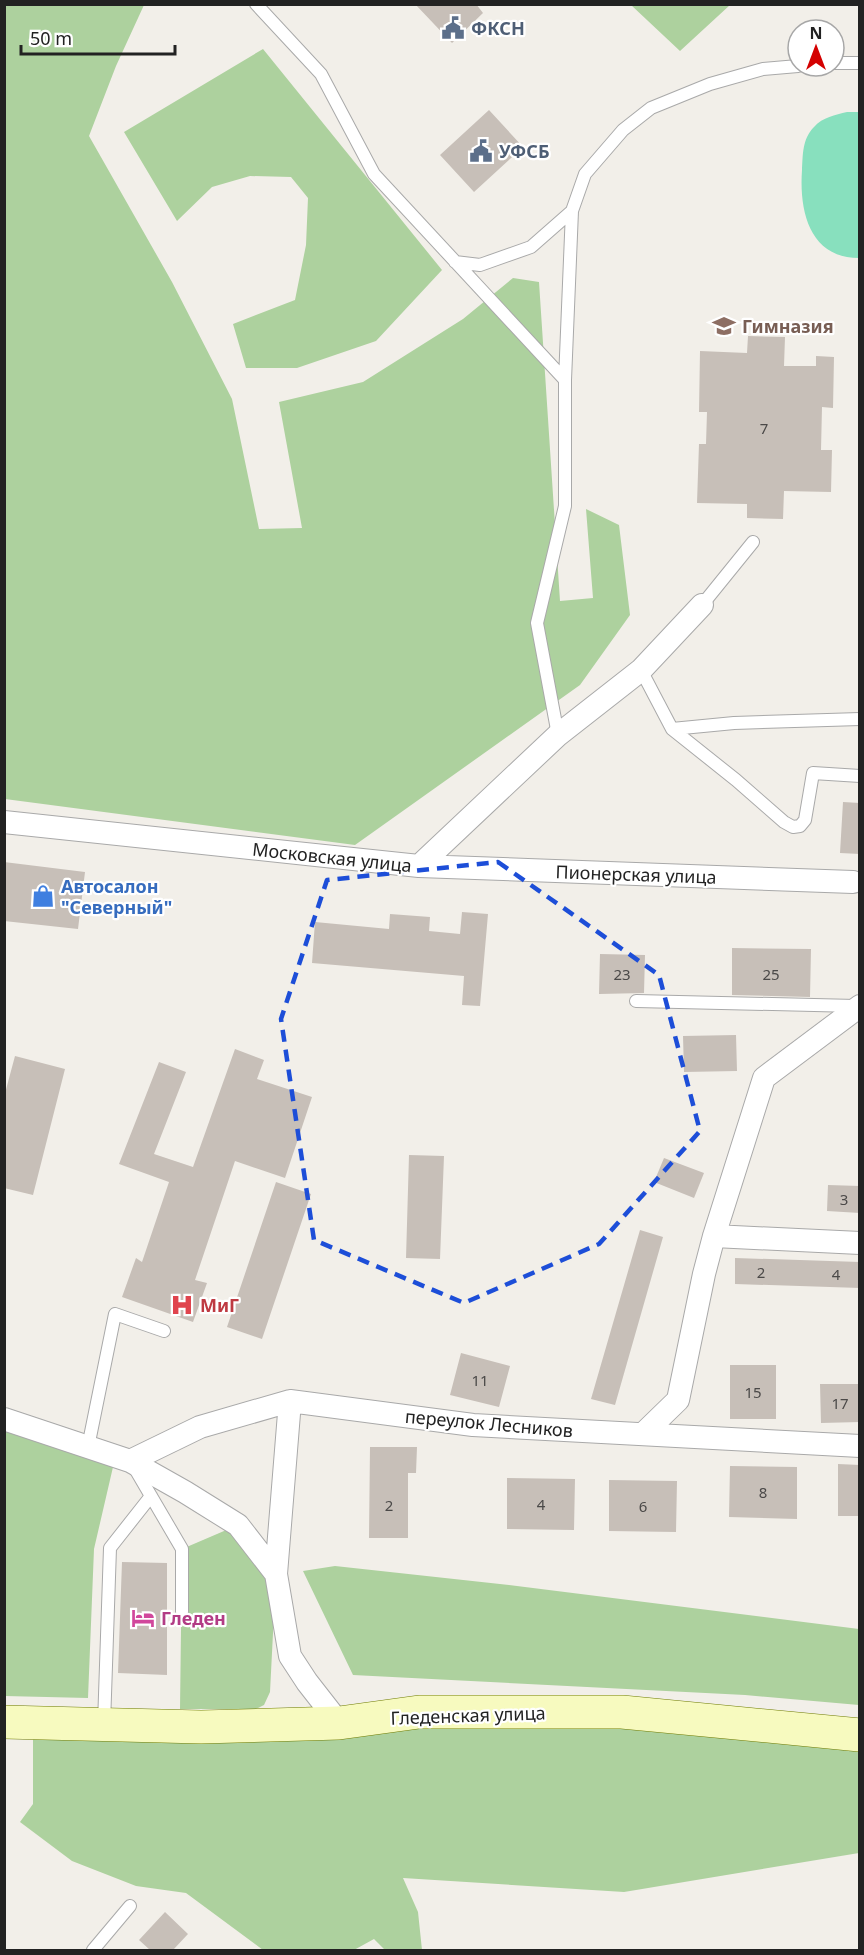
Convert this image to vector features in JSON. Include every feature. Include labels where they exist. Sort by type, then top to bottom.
[{"type":"main road","name":"Гледенская улица","points":[[4,1722],[201,1727],[339,1723],[419,1712],[622,1712],[860,1735]]},
{"type":"street","name":"Московская улица","points":[[4,822],[419,866],[558,735],[641,670],[702,605]]},
{"type":"street","name":"Пионерская улица","points":[[419,866],[853,882]]},
{"type":"street","points":[[644,1433],[678,1400],[714,1236],[764,1078],[858,1006]]},
{"type":"street","points":[[714,1236],[860,1243]]},
{"type":"street","points":[[290,1401],[276,1575],[290,1656],[339,1723]]},
{"type":"street","name":"переулок Лесников","points":[[130,1461],[200,1427],[290,1401],[473,1425],[860,1446]]},
{"type":"street","points":[[4,1419],[130,1461],[185,1492],[238,1525],[276,1575]]},
{"type":"lane","points":[[256,4],[321,74],[374,174],[566,380]]},
{"type":"lane","points":[[558,735],[537,623],[565,506],[566,380],[572,211],[585,174],[623,130],[651,108],[710,84],[763,69],[786,67]]},
{"type":"lane","points":[[455,262],[480,265],[531,247],[572,211]]},
{"type":"lane","points":[[702,605],[753,542]]},
{"type":"lane","points":[[641,670],[672,729],[793,827],[800,826],[806,820],[813,773],[860,776]]},
{"type":"lane","points":[[672,729],[734,723],[860,719]]},
{"type":"lane","points":[[636,1001],[858,1006]]},
{"type":"lane","points":[[88,1447],[115,1314],[164,1331]]},
{"type":"lane","points":[[130,1461],[182,1549],[182,1612]]},
{"type":"lane","points":[[104,1726],[111,1548],[151,1496]]},
{"type":"lane","points":[[93,1950],[130,1906]]},
{"type":"highlighted area","points":[[498,862],[659,975],[700,1131],[599,1244],[464,1303],[314,1240],[281,1019],[327,880]]},
{"type":"green space","points":[[5,5],[144,5],[116,66],[89,136],[172,282],[232,399],[259,529],[302,528],[279,402],[363,382],[463,319],[513,278],[539,282],[560,601],[593,598],[586,509],[619,525],[630,615],[580,685],[355,845],[5,799]]},
{"type":"green space","points":[[631,5],[730,5],[680,51]]},
{"type":"green space","points":[[263,49],[442,270],[376,341],[297,368],[246,368],[233,324],[295,300],[306,245],[308,198],[291,177],[250,176],[212,187],[177,221],[124,132]]},
{"type":"green space","points":[[847,112],[859,112],[859,258],[842,256],[829,250],[819,241],[811,230],[803,201],[803,159],[807,137],[821,121]]},
{"type":"green space","points":[[4,1431],[113,1467],[94,1549],[88,1698],[5,1696]]},
{"type":"green space","points":[[238,1525],[276,1574],[270,1692],[264,1705],[256,1709],[180,1709],[182,1549]]},
{"type":"green space","points":[[335,1566],[509,1585],[859,1629],[859,1705],[745,1695],[353,1675],[303,1571]]},
{"type":"green space","points":[[390,1716],[859,1735],[859,1853],[624,1892],[403,1878],[418,1912],[422,1950],[385,1950],[374,1939],[354,1950],[263,1950],[186,1893],[136,1886],[72,1861],[20,1822],[33,1804],[33,1725]]},
{"type":"building","name":"ФКСН","points":[[415,4],[476,4],[483,13],[452,43]]},
{"type":"building","name":"УФСБ","points":[[489,110],[523,147],[474,192],[440,155]]},
{"type":"building","points":[[748,336],[785,337],[784,366],[816,366],[816,356],[834,357],[833,408],[822,407],[821,450],[832,450],[831,492],[784,491],[783,519],[747,518],[747,504],[697,503],[699,444],[706,444],[707,412],[699,412],[700,351],[747,353]]},
{"type":"building","points":[[843,802],[860,803],[860,854],[840,853]]},
{"type":"building","name":"Автосалон \"Северный\"","points":[[4,862],[85,872],[78,929],[4,921]]},
{"type":"building","points":[[462,912],[488,914],[480,1006],[462,1005],[464,976],[312,963],[315,922],[389,929],[390,914],[430,917],[429,931],[460,934]]},
{"type":"building","points":[[732,948],[811,949],[810,997],[732,995]]},
{"type":"building","points":[[600,954],[645,955],[644,993],[599,994]]},
{"type":"building","points":[[736,1035],[737,1071],[684,1072],[683,1036]]},
{"type":"building","points":[[235,1049],[264,1060],[257,1079],[312,1097],[285,1178],[235,1161],[195,1280],[207,1283],[193,1322],[122,1297],[136,1258],[142,1262],[169,1182],[119,1164],[159,1062],[186,1072],[154,1154],[193,1167]]},
{"type":"building","points":[[15,1056],[65,1069],[33,1195],[4,1188],[4,1097]]},
{"type":"building","points":[[409,1155],[444,1156],[440,1259],[406,1258]]},
{"type":"building","points":[[664,1158],[704,1173],[694,1198],[654,1182]]},
{"type":"building","points":[[276,1182],[311,1194],[262,1339],[227,1327]]},
{"type":"building","points":[[828,1185],[860,1186],[860,1213],[827,1211]]},
{"type":"building","points":[[640,1230],[663,1237],[615,1405],[591,1399]]},
{"type":"building","points":[[735,1258],[860,1262],[860,1288],[735,1284]]},
{"type":"building","points":[[461,1353],[510,1366],[499,1407],[450,1395]]},
{"type":"building","points":[[730,1365],[776,1365],[776,1419],[730,1419]]},
{"type":"building","points":[[820,1384],[860,1384],[860,1422],[821,1423]]},
{"type":"building","points":[[370,1447],[417,1447],[416,1473],[408,1473],[408,1538],[369,1538]]},
{"type":"building","points":[[838,1464],[860,1465],[860,1516],[838,1516]]},
{"type":"building","points":[[730,1466],[797,1467],[797,1519],[729,1517]]},
{"type":"building","points":[[507,1478],[575,1479],[574,1530],[507,1529]]},
{"type":"building","points":[[609,1480],[677,1481],[676,1532],[609,1531]]},
{"type":"building","name":"Гледен","points":[[122,1562],[167,1563],[167,1675],[118,1673]]},
{"type":"building","points":[[165,1912],[188,1934],[173,1950],[150,1950],[139,1940]]},
{"type":"place","name":"ФКСН","points":[[453,28]]},
{"type":"place","name":"УФСБ","points":[[481,151]]},
{"type":"place","name":"Гимназия","points":[[724,326]]},
{"type":"place","name":"Автосалон \"Северный\"","points":[[43,896]]},
{"type":"place","name":"МиГ","points":[[182,1305]]},
{"type":"place","name":"Гледен","points":[[143,1618]]}]
